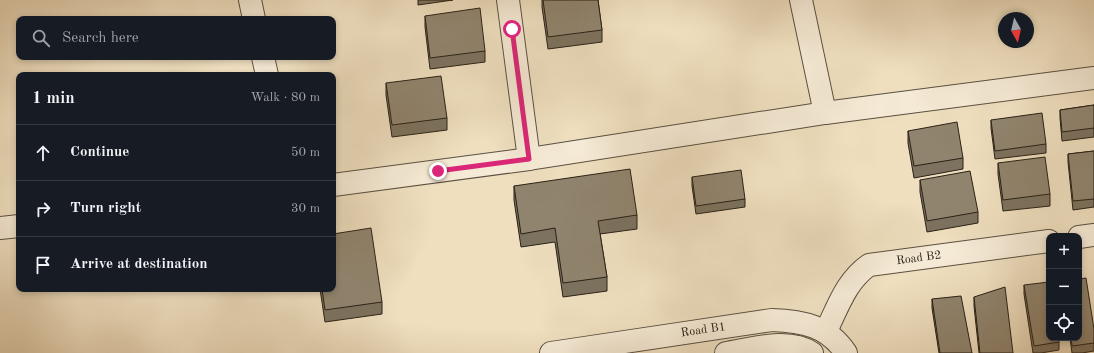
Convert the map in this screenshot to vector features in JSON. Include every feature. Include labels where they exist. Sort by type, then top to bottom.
[{"type":"street","points":[[508,0],[529,159]]},
{"type":"street","points":[[801,0],[825,113]]},
{"type":"street","points":[[264,60],[266,72]]},
{"type":"street","points":[[336,185],[529,159],[825,113],[1094,78]]},
{"type":"street","points":[[0,228],[16,226]]},
{"type":"street","points":[[1082,238],[1094,236]]},
{"type":"street","name":"Road B2","points":[[826,331],[850,283],[857,273],[869,265],[1046,241]]},
{"type":"street","name":"Road B1","points":[[551,353],[772,320],[810,324],[826,331],[839,343],[846,353]]},
{"type":"street","points":[[726,353],[774,346],[792,346],[812,353]]},
{"type":"building","points":[[543,0],[598,0],[602,30],[548,37]]},
{"type":"building","points":[[480,8],[485,51],[430,58],[425,16]]},
{"type":"building","points":[[441,76],[447,118],[392,125],[386,83]]},
{"type":"building","points":[[1094,105],[1094,128],[1062,132],[1060,110]]},
{"type":"building","points":[[1042,113],[1046,144],[995,151],[991,120]]},
{"type":"building","points":[[957,122],[963,158],[914,166],[908,131]]},
{"type":"building","points":[[1094,151],[1094,199],[1073,201],[1068,154]]},
{"type":"building","points":[[1045,157],[1050,194],[1003,200],[998,163]]},
{"type":"building","points":[[630,169],[637,215],[598,221],[607,277],[563,283],[555,228],[521,234],[514,186]]},
{"type":"building","points":[[741,170],[745,199],[696,206],[692,177]]},
{"type":"building","points":[[970,171],[978,212],[927,221],[920,180]]},
{"type":"building","points":[[371,228],[382,302],[325,310],[322,292],[336,292],[336,234]]},
{"type":"building","points":[[1086,278],[1094,329],[1094,343],[1072,346],[1071,341],[1082,341],[1082,279]]},
{"type":"building","points":[[1046,282],[1046,341],[1059,342],[1034,346],[1024,285]]},
{"type":"building","points":[[1005,287],[1013,353],[980,353],[974,297]]},
{"type":"building","points":[[961,296],[972,353],[940,353],[932,299]]},
{"type":"route","points":[[438,171],[529,159],[512,29]]}]
